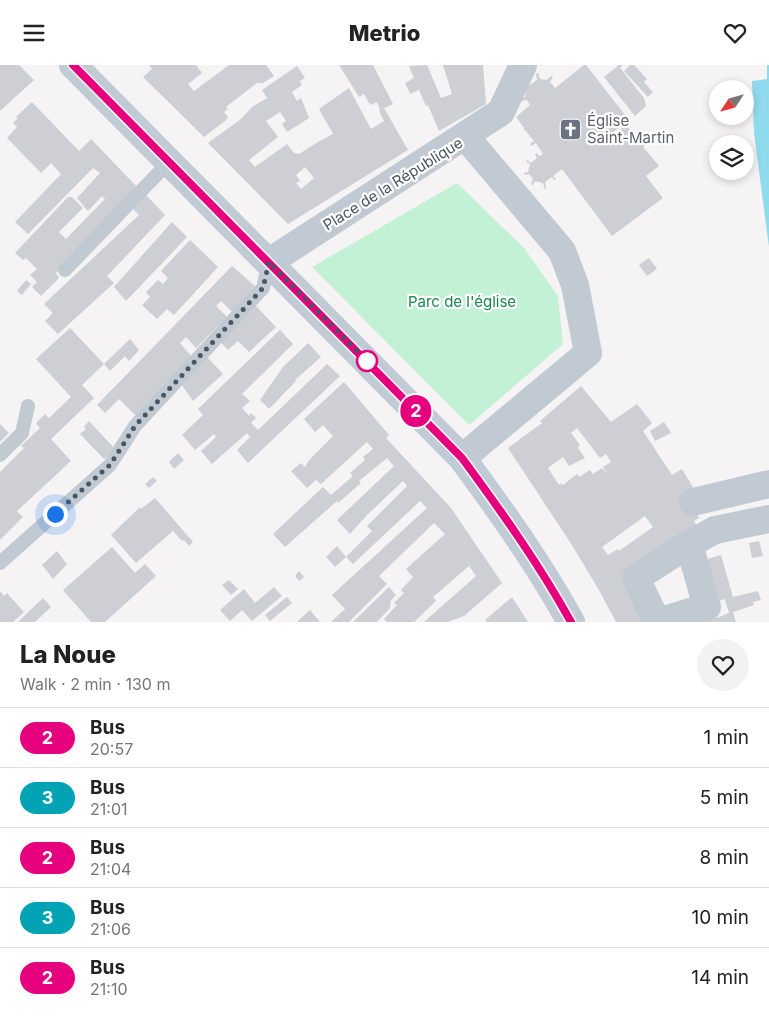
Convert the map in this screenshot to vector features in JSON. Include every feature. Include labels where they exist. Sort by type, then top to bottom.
[{"type":"main road","points":[[73,65],[462,458],[510,523],[543,573],[571,622]]},
{"type":"street","points":[[465,135],[500,112],[523,65]]},
{"type":"street","name":"Place de la République","points":[[269,262],[465,135],[562,251],[575,285],[588,353],[462,458]]},
{"type":"street","points":[[693,502],[769,484]]},
{"type":"street","points":[[690,543],[707,607],[657,622],[636,577],[690,543],[715,530],[769,519]]},
{"type":"lane","points":[[65,270],[169,162]]},
{"type":"lane","points":[[0,563],[110,465],[135,426],[263,288],[269,262]]},
{"type":"lane","points":[[0,455],[22,433],[28,406]]},
{"type":"green space","name":"Parc de l'église","points":[[457,183],[524,248],[558,296],[563,344],[469,425],[312,267]]},
{"type":"water","points":[[767,65],[769,65],[769,247],[754,125],[754,81],[767,79]]},
{"type":"building","points":[[0,65],[19,65],[34,80],[0,111]]},
{"type":"building","points":[[149,65],[196,65],[202,73],[188,84],[194,91],[229,65],[266,65],[274,76],[263,83],[257,83],[226,107],[228,109],[224,112],[228,117],[226,120],[204,137],[143,77],[152,69]]},
{"type":"building","points":[[339,65],[373,65],[393,104],[384,108],[408,150],[288,224],[208,143],[241,119],[252,107],[267,98],[262,90],[297,66],[305,78],[300,81],[302,85],[292,92],[297,101],[301,98],[309,118],[287,132],[282,124],[286,121],[280,112],[266,121],[278,137],[249,160],[255,167],[287,144],[294,153],[299,154],[333,134],[319,109],[349,88],[371,129],[384,121],[377,102],[370,105],[364,94],[359,97]],"holes":[[[305,167],[314,178],[301,189],[296,183],[300,181],[296,175]]]},
{"type":"building","points":[[427,65],[441,98],[452,94],[443,65],[483,65],[486,104],[439,131],[428,105],[426,106],[419,90],[410,94],[405,83],[414,78],[409,66]]},
{"type":"building","points":[[586,65],[629,120],[612,133],[614,135],[626,125],[638,140],[646,134],[651,141],[643,147],[659,166],[646,176],[663,198],[612,236],[562,169],[553,176],[556,179],[554,180],[552,177],[545,182],[545,190],[543,183],[535,181],[533,185],[531,184],[533,179],[529,174],[525,175],[524,173],[528,172],[530,164],[526,162],[527,160],[531,163],[537,158],[535,154],[537,153],[539,156],[543,154],[536,143],[531,146],[530,144],[534,141],[524,131],[516,117],[530,105],[527,100],[521,101],[520,99],[525,97],[527,87],[537,80],[536,74],[538,73],[540,79],[547,80],[551,76],[553,77],[550,82],[555,88]]},
{"type":"building","points":[[617,65],[623,65],[620,68],[644,98],[646,106],[635,116],[604,77]]},
{"type":"building","points":[[630,65],[634,65],[647,79],[644,82],[653,92],[648,97],[624,71]]},
{"type":"building","points":[[32,102],[79,151],[91,139],[139,189],[60,268],[56,273],[59,277],[58,279],[41,296],[32,287],[37,282],[30,275],[37,269],[26,258],[23,260],[15,253],[68,197],[72,197],[83,208],[59,232],[66,239],[105,199],[102,196],[88,211],[77,198],[100,173],[93,168],[28,234],[15,222],[61,174],[51,163],[41,173],[7,138],[17,127],[13,123],[18,118],[16,117]]},
{"type":"building","points":[[146,195],[165,215],[107,276],[114,283],[58,334],[45,321],[53,313],[44,304],[139,215],[133,209]]},
{"type":"building","points":[[172,222],[187,237],[126,301],[114,287]]},
{"type":"building","points":[[190,240],[218,267],[174,315],[167,309],[157,319],[142,305],[150,297],[146,292],[158,280],[163,284],[168,278],[161,271]]},
{"type":"building","points":[[649,258],[657,269],[647,276],[639,265]]},
{"type":"building","points":[[232,266],[256,287],[232,312],[221,301],[216,306],[227,317],[196,348],[186,337],[180,343],[192,357],[161,387],[163,389],[138,418],[119,399],[105,413],[97,405]]},
{"type":"building","points":[[26,280],[31,284],[22,295],[17,291]]},
{"type":"building","points":[[253,303],[276,327],[249,352],[238,341],[228,350],[218,339]]},
{"type":"building","points":[[70,328],[104,364],[82,385],[94,398],[51,439],[71,461],[17,511],[23,517],[0,540],[0,472],[24,448],[21,446],[40,428],[36,423],[45,414],[49,418],[71,397],[36,359]]},
{"type":"building","points":[[280,330],[293,344],[242,394],[250,401],[242,408],[249,416],[251,413],[256,418],[251,423],[258,430],[327,364],[340,376],[248,463],[237,450],[250,437],[247,433],[212,464],[201,451],[216,437],[214,434],[195,450],[182,435],[203,415],[198,409]]},
{"type":"building","points":[[130,339],[139,350],[129,361],[125,356],[110,371],[104,364]]},
{"type":"building","points":[[308,343],[321,357],[295,380],[269,409],[260,400],[283,367]]},
{"type":"building","points":[[207,357],[223,374],[193,401],[181,384]]},
{"type":"building","points":[[344,382],[389,435],[386,438],[451,508],[502,583],[464,616],[448,622],[424,622],[476,576],[469,566],[433,597],[436,601],[414,622],[387,622],[384,619],[397,605],[394,603],[404,593],[401,590],[413,577],[406,569],[445,534],[434,523],[379,576],[387,584],[349,622],[331,622],[345,609],[332,595],[427,508],[420,501],[353,564],[346,557],[372,531],[367,526],[407,486],[403,481],[350,534],[337,520],[394,466],[387,458],[359,481],[361,483],[338,503],[337,501],[285,547],[273,534],[323,487],[331,495],[353,476],[350,473],[365,460],[363,457],[373,449],[367,442],[321,484],[316,480],[307,488],[291,471],[301,463],[305,467],[309,460],[333,436],[323,425],[315,432],[304,419]]},
{"type":"building","points":[[581,386],[611,422],[637,404],[652,423],[643,431],[672,475],[682,469],[694,489],[688,501],[699,518],[694,521],[700,532],[636,570],[652,622],[616,622],[572,545],[508,448],[542,423],[540,421]],"holes":[[[577,428],[600,458],[606,454],[611,462],[603,467],[608,474],[602,468],[593,474],[590,470],[579,477],[577,474],[563,485],[561,483],[559,485],[548,468],[563,457],[569,466],[585,458],[578,448],[580,445],[571,433]],[[645,516],[653,527],[619,551],[618,549],[608,555],[602,547]]]},
{"type":"building","points":[[89,421],[115,449],[104,459],[80,434],[86,429],[84,427]]},
{"type":"building","points":[[664,422],[671,433],[655,441],[650,431]]},
{"type":"building","points":[[0,424],[9,433],[0,442]]},
{"type":"building","points":[[178,453],[184,460],[174,469],[169,462]]},
{"type":"building","points":[[153,477],[157,481],[149,488],[145,484]]},
{"type":"building","points":[[155,498],[193,542],[189,546],[173,531],[136,563],[111,535],[140,507],[141,509]]},
{"type":"building","points":[[759,541],[763,556],[752,558],[749,543]]},
{"type":"building","points":[[337,546],[346,557],[335,567],[326,557]]},
{"type":"building","points":[[112,547],[135,573],[145,564],[156,576],[105,622],[91,622],[63,590]]},
{"type":"building","points":[[57,551],[67,564],[53,579],[42,565]]},
{"type":"building","points":[[721,555],[733,597],[758,591],[761,600],[753,602],[754,605],[733,612],[736,622],[704,622],[713,610],[716,618],[729,613],[725,599],[712,603],[700,561]]},
{"type":"building","points":[[299,571],[304,577],[299,581],[295,576]]},
{"type":"building","points":[[229,580],[238,589],[231,595],[222,585]]},
{"type":"building","points":[[274,587],[282,596],[252,621],[242,610],[230,621],[220,610],[244,589],[255,603]]},
{"type":"building","points":[[389,587],[396,595],[391,600],[390,608],[377,622],[353,622]]},
{"type":"building","points":[[0,591],[4,596],[7,593],[24,612],[13,622],[0,622]]},
{"type":"building","points":[[287,597],[292,603],[270,621],[265,615]]},
{"type":"building","points":[[512,597],[528,622],[487,622],[485,620]]},
{"type":"building","points":[[43,598],[51,607],[35,622],[18,622]]},
{"type":"building","points":[[310,610],[320,622],[297,622],[300,619]]},
{"type":"bus line","name":"2","points":[[73,65],[462,458],[510,523],[548,581],[571,622]]},
{"type":"place","name":"Église Saint-Martin","points":[[571,130]]},
{"type":"route","points":[[55,514],[110,465],[135,426],[263,288],[269,262],[367,361]]}]
